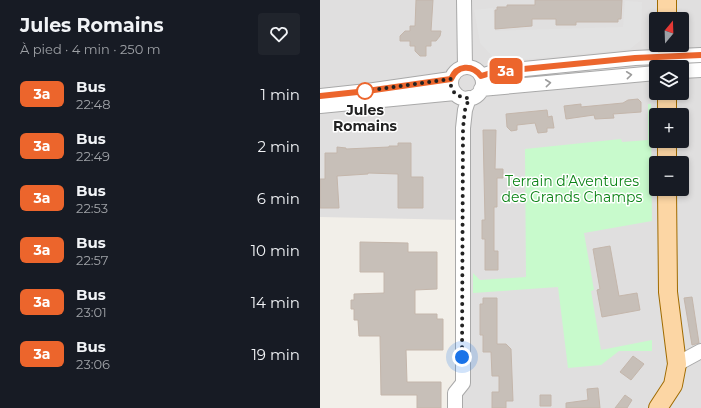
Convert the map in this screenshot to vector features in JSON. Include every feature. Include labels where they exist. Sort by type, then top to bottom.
[{"type":"main road","points":[[667,0],[667,12]]},
{"type":"main road","points":[[658,408],[673,385],[677,364],[668,292],[667,196]]},
{"type":"street","points":[[464,0],[465,67]]},
{"type":"street","points":[[481,82],[476,70],[465,67],[456,71],[451,79],[451,86],[455,93],[461,98],[469,98],[476,95],[481,82],[494,72],[635,58],[701,55]]},
{"type":"street","points":[[689,71],[701,70]]},
{"type":"street","points":[[481,82],[649,73]]},
{"type":"street","points":[[320,96],[451,79]]},
{"type":"street","points":[[320,106],[455,93]]},
{"type":"street","points":[[455,408],[455,393],[462,383],[463,128],[465,110],[469,98]]},
{"type":"street","points":[[677,364],[701,351]]},
{"type":"shaded area","points":[[320,0],[701,0],[701,408],[455,408],[463,383],[462,220],[320,217]]},
{"type":"shaded area","points":[[625,1],[642,2],[641,40],[630,49],[509,61],[492,56],[480,43],[474,10],[493,8],[495,31],[623,27]]},
{"type":"green space","name":"Terrain d’Aventures des Grands Champs","points":[[648,104],[651,104],[651,108],[649,108],[649,148],[651,148],[651,156],[649,156],[649,196],[652,196],[652,221],[584,233],[594,290],[591,291],[601,350],[652,340],[652,351],[619,351],[601,365],[568,368],[558,287],[473,293],[473,273],[480,280],[526,277],[525,149],[621,139],[622,142],[648,140]]},
{"type":"building","points":[[416,0],[433,0],[431,31],[441,31],[440,36],[436,41],[431,41],[431,46],[426,46],[426,56],[420,56],[415,51],[415,46],[410,46],[410,41],[400,41],[400,36],[405,31],[410,31],[410,26],[415,26]]},
{"type":"building","points":[[535,0],[622,0],[621,19],[618,19],[618,22],[576,22],[576,25],[556,25],[556,19],[532,19],[532,26],[495,29],[495,10],[497,10],[497,7],[507,7],[507,5],[535,5]]},
{"type":"building","points":[[638,99],[641,102],[641,112],[613,114],[614,118],[595,119],[594,115],[566,119],[564,106],[581,104],[581,107],[623,103],[628,100]]},
{"type":"building","points":[[547,110],[548,117],[552,116],[554,128],[547,128],[547,132],[538,133],[535,123],[517,125],[517,130],[511,131],[507,127],[506,114]]},
{"type":"building","points":[[483,130],[496,130],[495,169],[503,169],[503,178],[497,178],[497,207],[494,207],[494,251],[498,251],[498,270],[485,270],[485,239],[482,239],[482,220],[485,220]]},
{"type":"building","points":[[398,143],[411,143],[411,177],[423,177],[423,208],[398,208],[398,174],[368,173],[337,176],[339,208],[320,208],[320,179],[325,179],[325,153],[337,153],[337,147],[346,149],[389,147],[398,146]]},
{"type":"building","points":[[360,242],[408,243],[408,252],[437,252],[437,289],[415,290],[415,314],[437,314],[437,319],[443,319],[443,350],[406,350],[407,382],[441,382],[441,408],[417,408],[417,395],[381,395],[380,336],[359,336],[358,320],[354,320],[354,309],[351,309],[351,300],[354,300],[354,294],[384,293],[384,272],[360,272]]},
{"type":"building","points":[[610,246],[619,296],[637,293],[640,310],[602,317],[597,290],[600,289],[593,249]]},
{"type":"building","points":[[692,297],[699,343],[692,345],[684,298]]},
{"type":"building","points":[[483,298],[497,298],[497,344],[506,344],[511,349],[513,401],[506,401],[506,408],[492,408],[492,392],[499,392],[499,376],[492,376],[491,352],[483,352],[483,335],[480,335],[480,304],[483,304]]},
{"type":"building","points":[[633,356],[644,364],[631,380],[620,372]]},
{"type":"building","points":[[598,388],[600,408],[566,408],[566,403],[588,400],[587,389]]},
{"type":"building","points":[[540,395],[551,395],[551,406],[540,406]]},
{"type":"building","points":[[625,395],[632,400],[627,408],[615,408]]},
{"type":"bus line","name":"3a","points":[[320,96],[451,79],[456,71],[465,67],[476,70],[481,76],[494,72],[635,58],[701,55]]},
{"type":"place","name":"Jules Romains","points":[[365,91]]},
{"type":"route","points":[[365,91],[451,79],[452,90],[461,98],[469,98],[465,110],[463,128],[462,357]]}]
